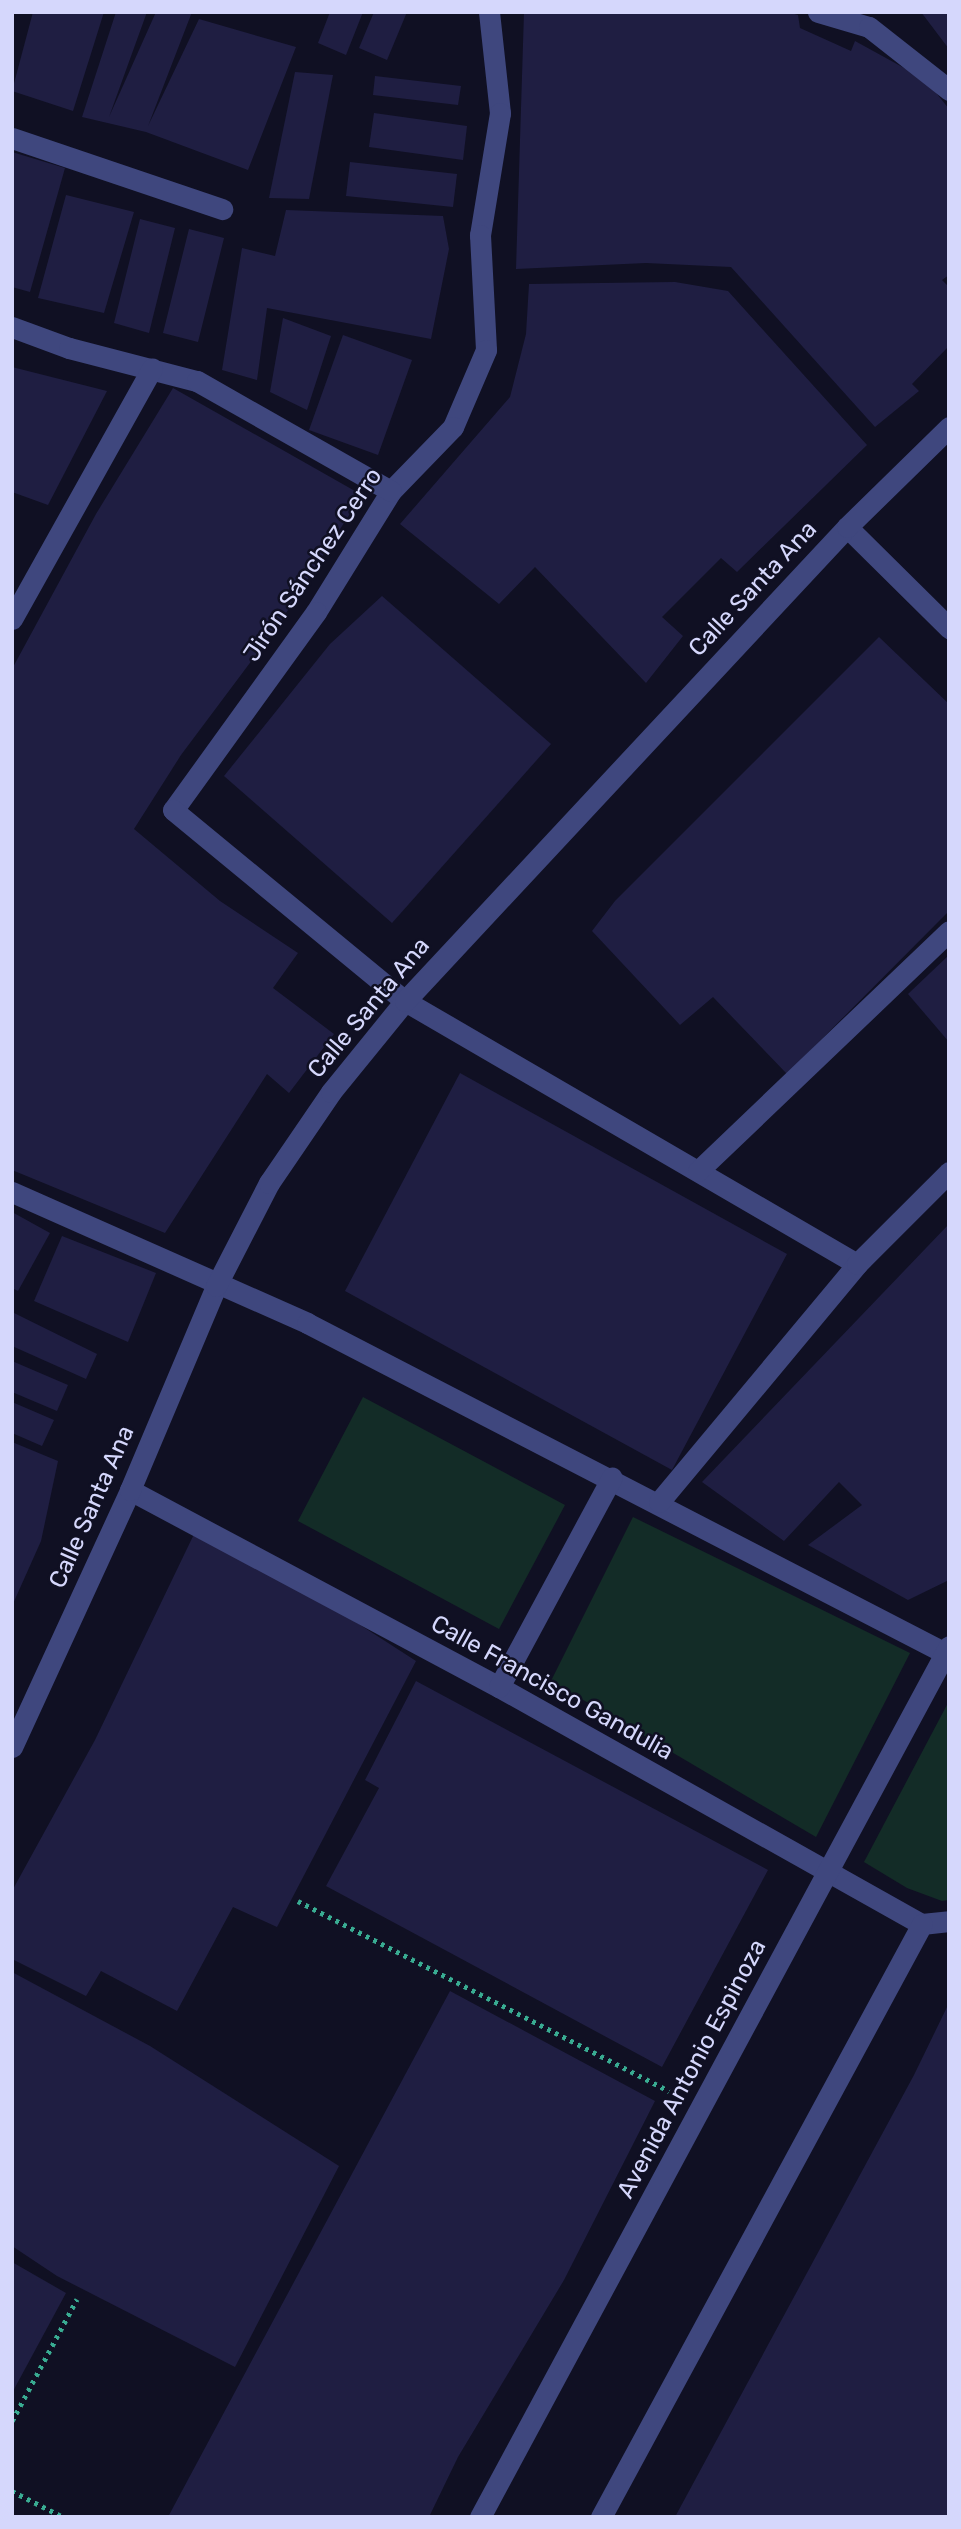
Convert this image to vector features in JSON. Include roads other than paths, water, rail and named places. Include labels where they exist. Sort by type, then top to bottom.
[{"type":"street","name":"Jirón Sánchez Cerro","points":[[405,1001],[173,810],[316,612],[391,491],[453,427],[486,349],[480,235],[500,114],[489,12]]},
{"type":"street","points":[[818,12],[869,27],[949,90]]},
{"type":"street","points":[[12,138],[222,209]]},
{"type":"street","points":[[12,327],[69,348],[197,381],[391,491]]},
{"type":"street","points":[[12,619],[152,368]]},
{"type":"street","name":"Calle Santa Ana","points":[[12,1747],[130,1490],[216,1286],[269,1183],[331,1092],[405,1001],[847,527],[949,427]]},
{"type":"street","points":[[847,527],[949,628]]},
{"type":"street","points":[[698,1171],[949,931]]},
{"type":"street","points":[[405,1001],[857,1264]]},
{"type":"street","points":[[659,1502],[857,1264],[949,1172]]},
{"type":"street","points":[[12,1192],[216,1286],[307,1323],[947,1651]]},
{"type":"street","points":[[499,1687],[612,1477]]},
{"type":"street","name":"Calle Francisco Gandulia","points":[[130,1490],[499,1687],[922,1924]]},
{"type":"street","name":"Avenida Antonio Espinoza","points":[[480,2517],[947,1651]]},
{"type":"street","points":[[601,2517],[922,1924],[949,1921]]}]
